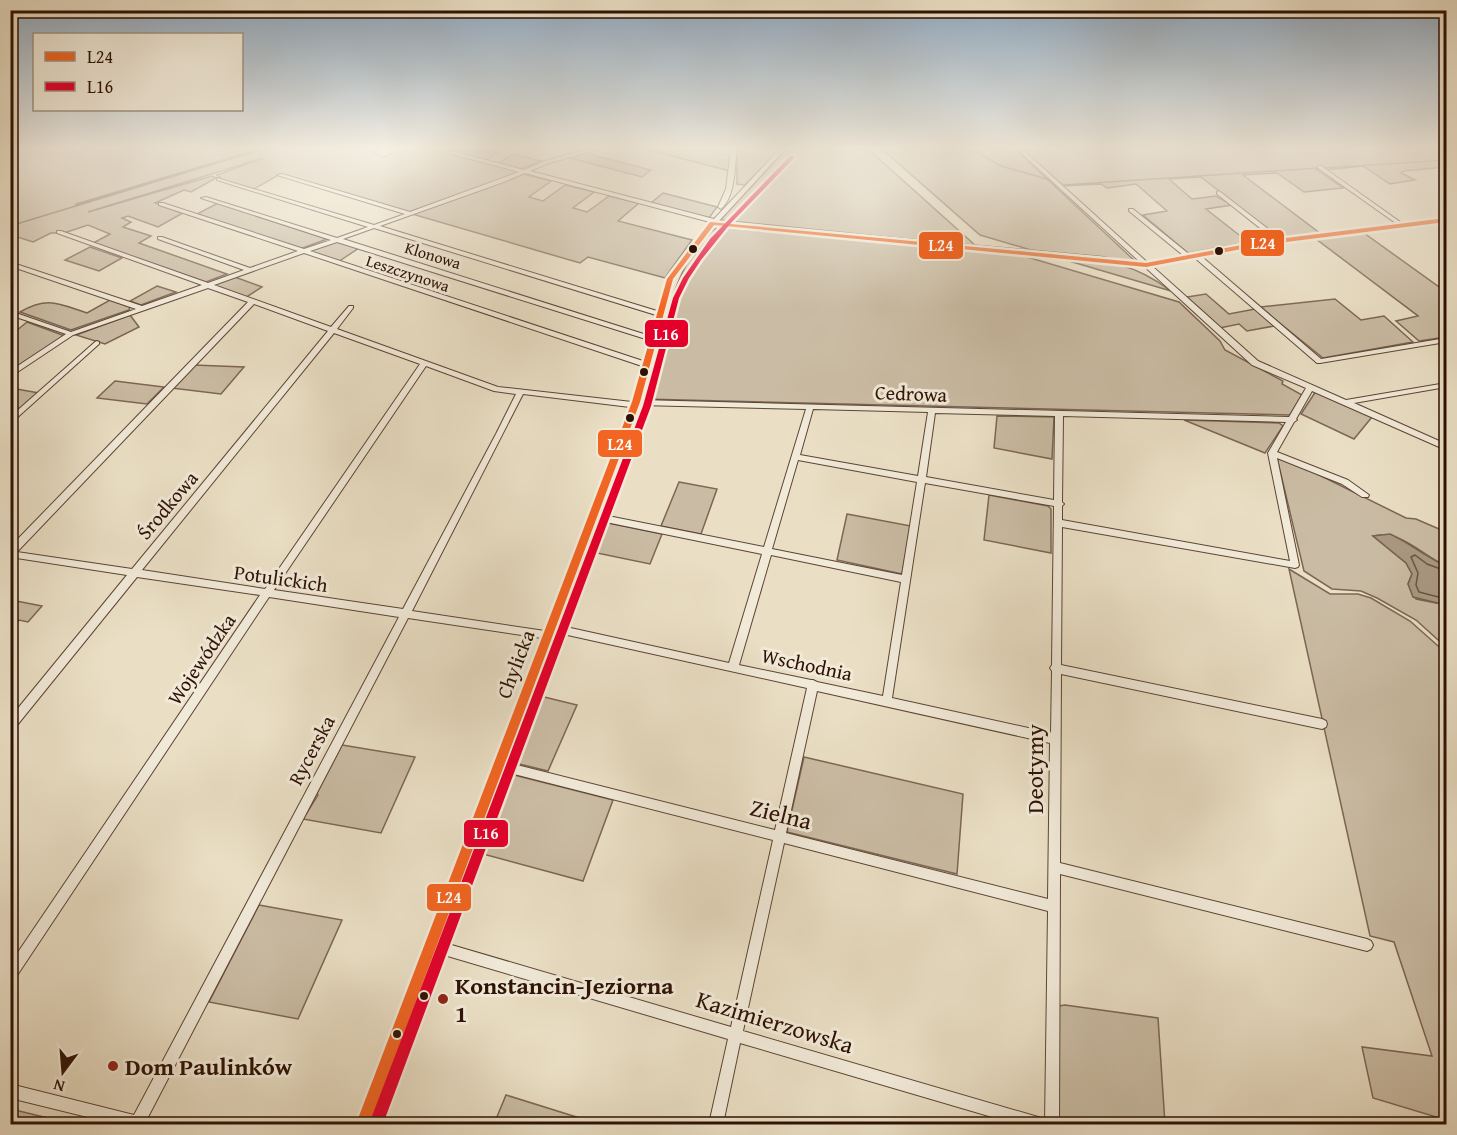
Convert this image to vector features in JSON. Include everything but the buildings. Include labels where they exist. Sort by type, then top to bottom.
[{"type":"street","name":"Klonowa","points":[[217,202],[654,339]]},
{"type":"street","name":"Klonowa","points":[[295,202],[659,314]]},
{"type":"street","points":[[372,202],[410,213]]},
{"type":"street","points":[[10,375],[71,334],[247,269],[441,202]]},
{"type":"street","points":[[638,202],[714,222],[1146,265],[1280,241],[1446,220]]},
{"type":"street","points":[[721,207],[723,202]]},
{"type":"street","name":"Chylicka","points":[[363,1125],[636,403],[670,279],[714,222],[733,202]]},
{"type":"street","points":[[1077,202],[1255,363],[1446,447]]},
{"type":"street","points":[[1230,202],[1280,241]]},
{"type":"street","points":[[1369,202],[1403,226]]},
{"type":"street","name":"Leszczynowa","points":[[161,204],[647,365]]},
{"type":"street","points":[[1131,210],[1188,256]]},
{"type":"street","name":"Cedrowa","points":[[59,232],[332,332],[497,389],[519,393],[636,403],[1293,420]]},
{"type":"street","points":[[160,238],[247,269]]},
{"type":"street","points":[[1196,255],[1320,360],[1446,340]]},
{"type":"street","points":[[10,264],[141,308]]},
{"type":"street","points":[[10,553],[250,303]]},
{"type":"street","name":"Środkowa","points":[[10,726],[351,307]]},
{"type":"street","points":[[10,313],[71,334]]},
{"type":"street","points":[[10,422],[97,343]]},
{"type":"street","name":"Wojewódzka","points":[[10,976],[266,594],[424,364]]},
{"type":"street","points":[[1347,402],[1446,385]]},
{"type":"street","points":[[1060,524],[1295,565],[1272,453],[1311,387]]},
{"type":"street","name":"Rycerska","points":[[139,1124],[501,434],[519,393]]},
{"type":"street","points":[[733,667],[810,407]]},
{"type":"street","points":[[887,701],[932,410]]},
{"type":"street","name":"Deotymy","points":[[1052,1125],[1055,668],[1060,524],[1059,414]]},
{"type":"street","points":[[1272,453],[1345,482],[1365,495]]},
{"type":"street","points":[[795,457],[1060,504]]},
{"type":"street","points":[[592,516],[906,579]]},
{"type":"street","name":"Potulickich","points":[[10,553],[266,594],[405,614],[549,631]]},
{"type":"street","name":"Wschodnia","points":[[549,631],[813,684],[1055,739]]},
{"type":"street","points":[[1055,668],[1322,724]]},
{"type":"street","points":[[716,1125],[813,684]]},
{"type":"street","name":"Zielna","points":[[498,765],[781,835],[1053,906]]},
{"type":"street","points":[[1054,867],[1367,945]]},
{"type":"street","name":"Kazimierzowska","points":[[430,945],[1038,1125]]},
{"type":"street","points":[[10,1091],[139,1124]]},
{"type":"shaded area","points":[[11,202],[83,202],[76,205],[86,202],[121,202],[88,212],[123,202],[157,202],[155,203],[183,213],[158,227],[128,216],[122,218],[131,222],[123,227],[151,236],[139,243],[227,274],[206,282],[93,243],[110,234],[88,225],[64,233],[51,233],[33,242],[11,235]]},
{"type":"shaded area","points":[[375,202],[437,202],[409,212]]},
{"type":"shaded area","points":[[445,202],[581,202],[573,208],[587,212],[601,202],[635,202],[639,203],[618,221],[692,240],[665,278],[588,257],[580,263],[412,214]]},
{"type":"shaded area","points":[[698,202],[717,207],[709,218],[651,203]]},
{"type":"shaded area","points":[[737,202],[927,202],[976,246],[720,220]]},
{"type":"shaded area","points":[[942,202],[1072,202],[1137,263],[1031,250],[980,235]]},
{"type":"shaded area","points":[[1157,202],[1227,202],[1232,205],[1206,209],[1248,242],[1188,253],[1143,215],[1167,211]]},
{"type":"shaded area","points":[[1233,202],[1279,202],[1321,234],[1280,239]]},
{"type":"shaded area","points":[[218,203],[327,239],[300,249],[197,214]]},
{"type":"shaded area","points":[[718,227],[1017,254],[1179,302],[1220,341],[1225,350],[1283,381],[1282,384],[1302,395],[1290,415],[644,399],[679,279],[690,257],[703,239]]},
{"type":"shaded area","points":[[1364,233],[1446,292],[1446,337],[1419,341],[1396,321],[1418,316],[1316,239]]},
{"type":"shaded area","points":[[333,240],[359,248],[338,262],[307,251]]},
{"type":"shaded area","points":[[90,247],[122,258],[99,271],[65,260]]},
{"type":"shaded area","points":[[1052,256],[1115,263],[1142,273],[1171,291]]},
{"type":"shaded area","points":[[232,276],[262,287],[245,298],[213,286],[212,283]]},
{"type":"shaded area","points":[[157,286],[176,292],[141,305],[130,301]]},
{"type":"shaded area","points":[[1206,294],[1229,314],[1255,309],[1274,326],[1247,331],[1239,324],[1220,328],[1187,297]]},
{"type":"shaded area","points":[[1335,299],[1361,320],[1384,316],[1413,342],[1323,358],[1260,307]]},
{"type":"shaded area","points":[[110,300],[130,307],[129,310],[71,330],[20,312],[38,304],[54,303],[87,313]]},
{"type":"shaded area","points":[[130,315],[139,327],[105,344],[76,335]]},
{"type":"shaded area","points":[[27,322],[65,336],[11,372],[11,335]]},
{"type":"shaded area","points":[[193,365],[244,367],[221,394],[171,388]]},
{"type":"shaded area","points":[[115,381],[164,387],[147,404],[97,398]]},
{"type":"shaded area","points":[[11,388],[39,393],[22,409],[11,407]]},
{"type":"shaded area","points":[[1316,391],[1372,417],[1354,439],[1301,414]]},
{"type":"shaded area","points":[[997,416],[1054,417],[1052,459],[994,448]]},
{"type":"shaded area","points":[[1184,420],[1279,423],[1283,426],[1265,453]]},
{"type":"shaded area","points":[[1277,458],[1301,466],[1406,518],[1416,519],[1446,532],[1446,566],[1402,540],[1383,535],[1373,536],[1406,563],[1412,574],[1408,584],[1416,599],[1446,605],[1446,647],[1416,620],[1377,598],[1361,591],[1332,589],[1304,571]]},
{"type":"shaded area","points":[[679,482],[717,489],[701,534],[661,526]]},
{"type":"shaded area","points":[[989,495],[1048,506],[1051,509],[1051,553],[984,540]]},
{"type":"shaded area","points":[[847,514],[911,526],[902,574],[837,560]]},
{"type":"shaded area","points":[[603,522],[662,534],[650,564],[592,552]]},
{"type":"shaded area","points":[[1289,569],[1330,594],[1358,594],[1371,598],[1410,621],[1446,653],[1446,1104],[1444,1104],[1446,1120],[1373,1098],[1362,1047],[1432,1056],[1394,942],[1370,936]]},
{"type":"shaded area","points":[[11,600],[42,606],[28,622],[19,620],[11,631]]},
{"type":"shaded area","points":[[532,694],[577,705],[548,771],[507,761]]},
{"type":"shaded area","points":[[342,745],[415,757],[381,833],[303,819],[318,795]]},
{"type":"shaded area","points":[[804,757],[963,794],[957,874],[787,832]]},
{"type":"shaded area","points":[[502,772],[613,800],[583,881],[472,851]]},
{"type":"shaded area","points":[[259,905],[342,920],[298,1019],[209,1002]]},
{"type":"shaded area","points":[[1059,1006],[1158,1018],[1165,1124],[1059,1123]]},
{"type":"shaded area","points":[[506,1095],[599,1124],[494,1124]]},
{"type":"shaded area","points":[[11,1109],[56,1120],[53,1124],[11,1124]]},
{"type":"water","points":[[1390,534],[1446,566],[1446,605],[1413,597],[1408,584],[1412,574],[1406,563],[1373,536]]},
{"type":"waterway","points":[[10,226],[89,202]]},
{"type":"waterway","points":[[1424,225],[1446,222]]},
{"type":"transit line","name":"L16","points":[[376,1124],[647,406],[676,298],[698,259],[748,202]]},
{"type":"transit line","name":"L24","points":[[712,223],[1146,265],[1263,243],[1446,220]]},
{"type":"transit line","name":"L24","points":[[363,1124],[636,402],[670,279],[712,223]]},
{"type":"place","name":"Konstancin-Jeziorna 1","points":[[443,999]]},
{"type":"place","name":"Dom Paulinków","points":[[113,1066]]}]
